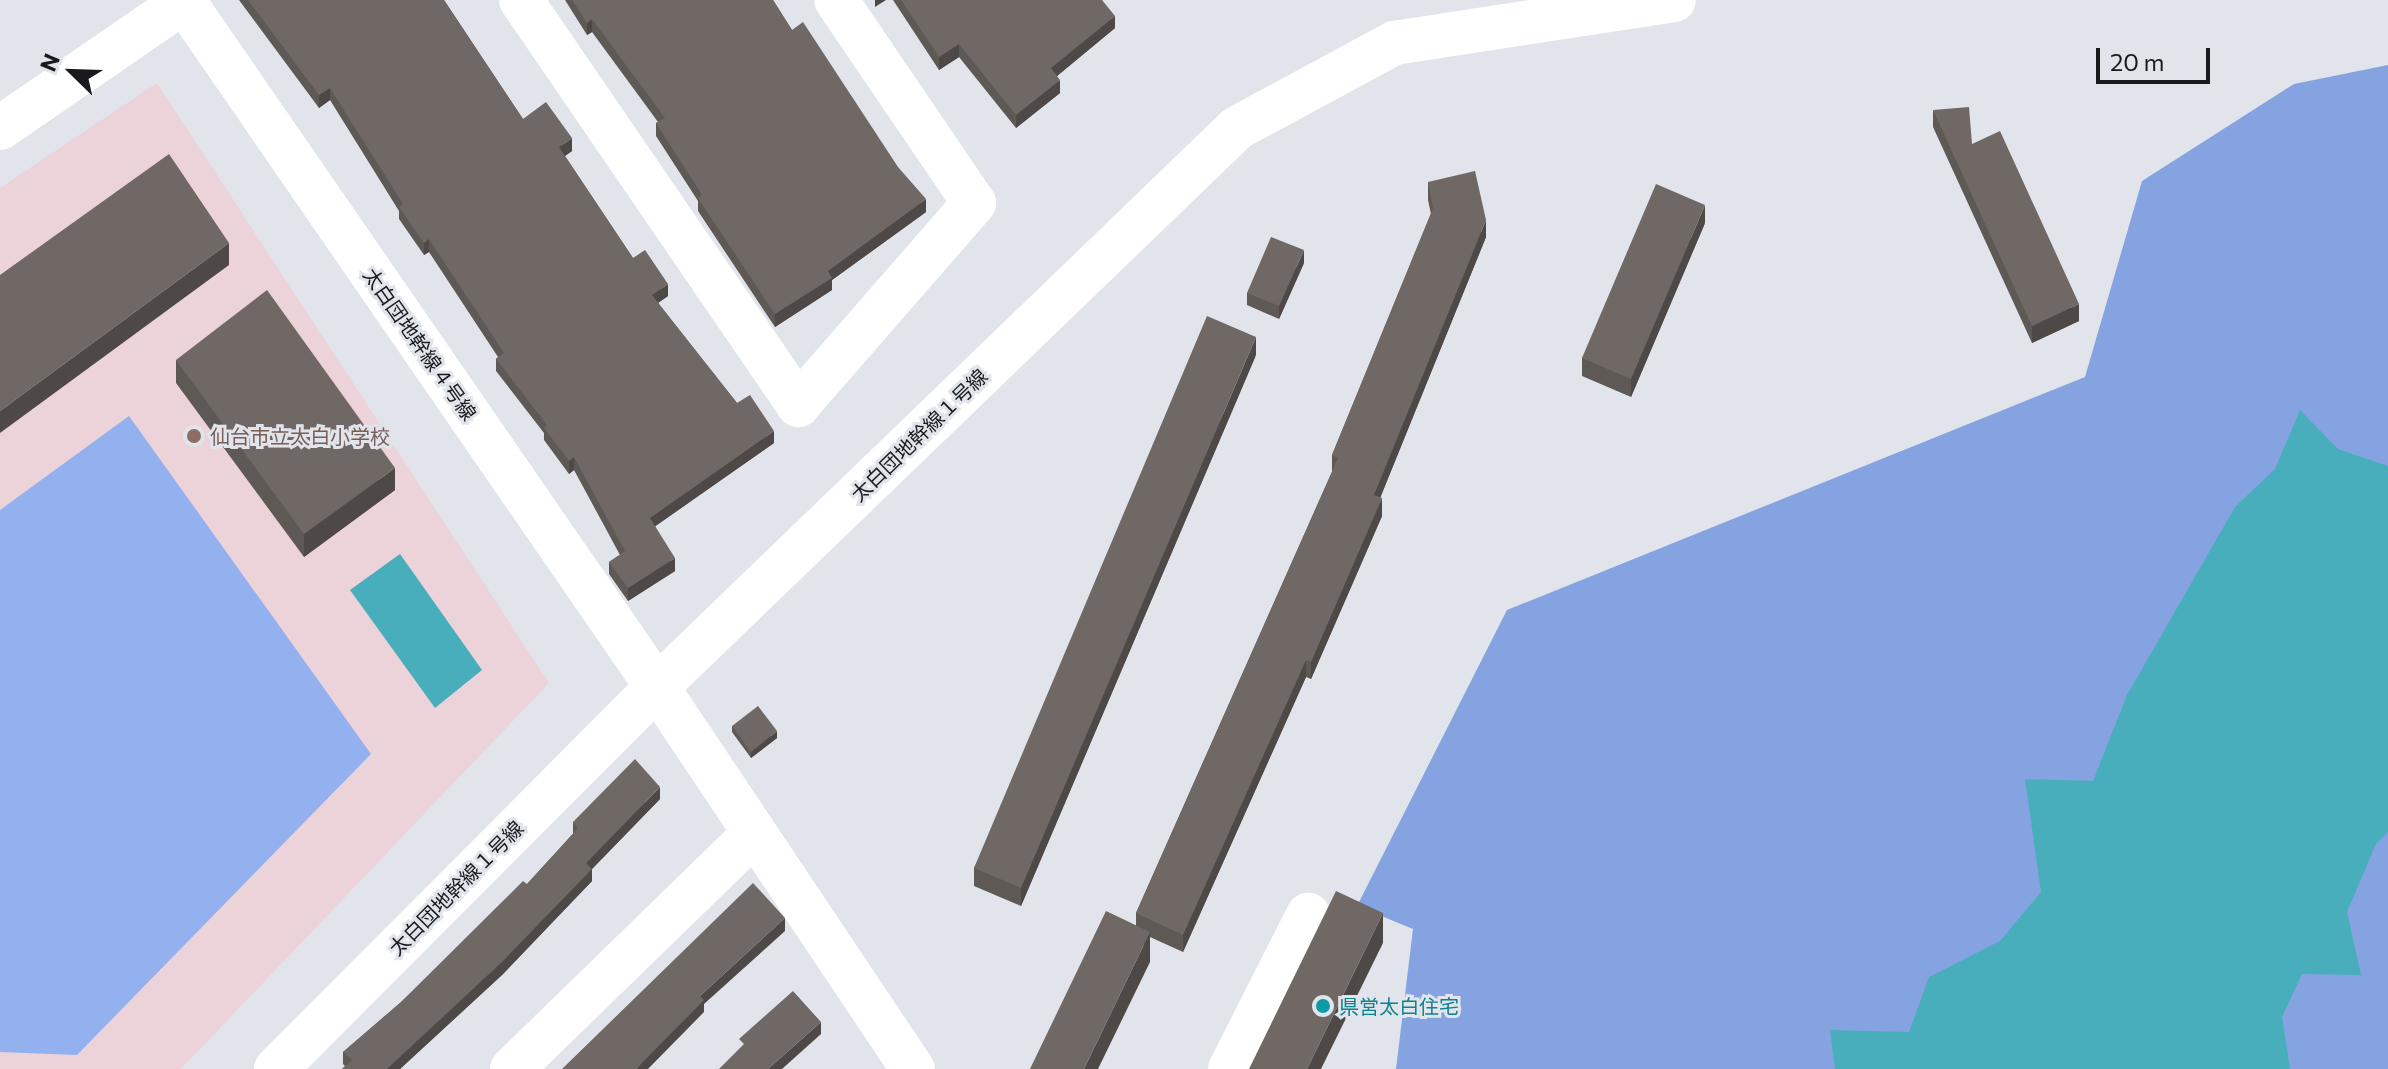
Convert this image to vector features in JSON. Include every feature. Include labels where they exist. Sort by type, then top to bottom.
[{"type":"street","points":[[521,0],[798,405],[974,203],[836,0]]},
{"type":"street","name":"太白団地幹線１号線","points":[[276,1069],[657,687],[1237,128],[1394,43],[1674,0]]},
{"type":"street","points":[[0,128],[184,1]]},
{"type":"street","name":"太白団地幹線４号線","points":[[184,1],[657,687],[905,1065]]},
{"type":"street","points":[[512,1069],[754,834]]},
{"type":"street","points":[[1230,1069],[1308,915]]},
{"type":"shaded area","points":[[2388,65],[2388,1069],[1396,1069],[1413,929],[1357,906],[1507,610],[2085,377],[2142,181],[2294,84]]},
{"type":"shaded area","name":"仙台市立太白小学校","points":[[157,83],[549,683],[181,1069],[0,1069],[0,188]]},
{"type":"shaded area","points":[[2300,410],[2338,449],[2388,466],[2388,832],[2376,844],[2347,912],[2361,975],[2302,974],[2282,1017],[2290,1069],[1835,1069],[1830,1030],[1909,1032],[1929,977],[2000,941],[2041,892],[2025,779],[2093,781],[2127,695],[2235,507],[2275,469]]},
{"type":"shaded area","points":[[129,416],[371,754],[77,1055],[0,1052],[0,510]]},
{"type":"shaded area","points":[[400,554],[482,670],[435,708],[350,590]]},
{"type":"building","points":[[248,0],[444,0],[523,119],[546,102],[572,138],[559,147],[633,258],[645,250],[668,284],[652,295],[737,403],[750,395],[774,431],[650,518],[675,558],[628,588],[609,562],[625,551],[574,457],[569,461],[544,428],[547,425],[496,359],[504,353],[429,239],[424,243],[399,207],[403,204],[330,88],[319,95]]},
{"type":"building","points":[[572,0],[773,0],[792,30],[803,22],[898,167],[926,199],[828,271],[832,278],[775,314],[698,198],[702,195],[656,123],[665,118],[592,19],[587,23]]},
{"type":"building","points":[[901,0],[1102,0],[1115,16],[1051,68],[1060,80],[1016,115],[959,44],[939,57]]},
{"type":"building","points":[[1969,107],[1972,144],[2000,131],[2079,304],[2032,326],[1933,110]]},
{"type":"building","points":[[169,154],[229,243],[0,411],[0,275]]},
{"type":"building","points":[[1475,171],[1486,220],[1374,495],[1382,498],[1311,662],[1306,660],[1183,935],[1136,913],[1338,458],[1332,455],[1433,208],[1428,182]]},
{"type":"building","points":[[1656,184],[1705,205],[1631,379],[1582,358]]},
{"type":"building","points":[[1271,237],[1304,250],[1279,306],[1247,293]]},
{"type":"building","points":[[267,290],[395,468],[304,534],[176,360]]},
{"type":"building","points":[[1207,316],[1256,337],[1021,888],[974,868]]},
{"type":"building","points":[[758,706],[777,731],[751,752],[732,726]]},
{"type":"building","points":[[635,759],[660,787],[586,863],[592,869],[502,962],[387,1069],[342,1069],[352,1060],[343,1052],[400,1003],[523,881],[527,884],[578,828],[573,822]]},
{"type":"building","points":[[753,883],[785,918],[700,996],[704,1000],[636,1069],[562,1069]]},
{"type":"building","name":"県営太白住宅","points":[[1336,891],[1383,913],[1307,1069],[1249,1069]]},
{"type":"building","points":[[1106,911],[1150,932],[1084,1069],[1030,1069]]},
{"type":"building","points":[[793,991],[821,1022],[768,1069],[719,1069],[744,1044],[739,1039]]},
{"type":"place","name":"仙台市立太白小学校","points":[[194,436]]},
{"type":"place","name":"県営太白住宅","points":[[1323,1006]]}]
